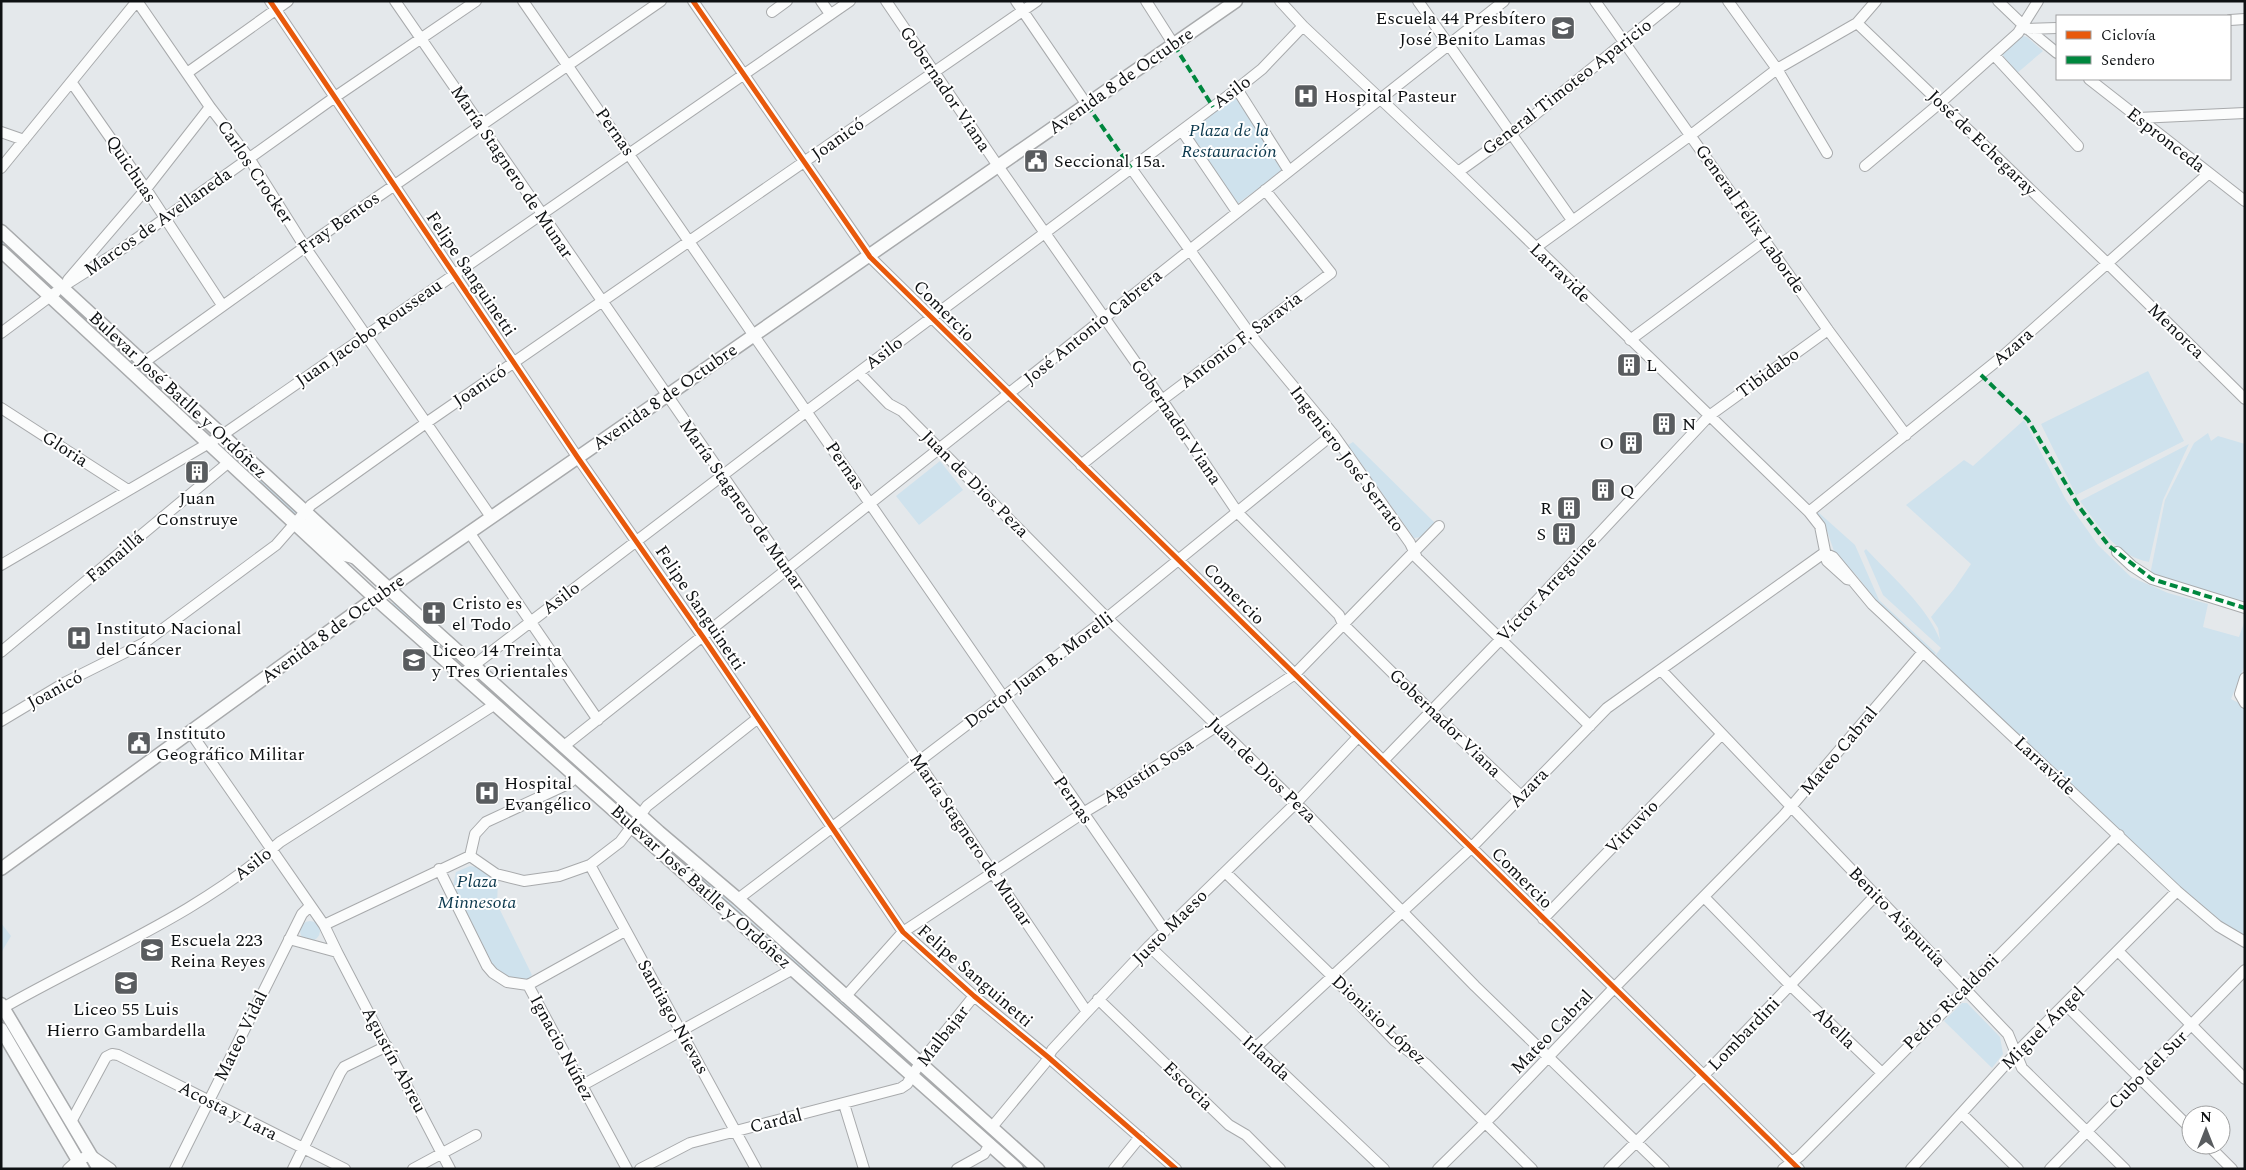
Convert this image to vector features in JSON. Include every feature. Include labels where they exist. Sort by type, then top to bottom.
[{"type":"main road","name":"Avenida 8 de Octubre","points":[[1,870],[375,598],[667,397],[755,334],[870,257],[1236,1]]},
{"type":"main road","name":"Bulevar José Batlle y Ordóñez","points":[[1,231],[221,436],[474,666],[640,815],[738,899],[1038,1169]]},
{"type":"main road","name":"Bulevar José Batlle y Ordóñez","points":[[1,251],[375,598],[1017,1169]]},
{"type":"main road","points":[[50,297],[58,295],[62,297],[86,320],[108,330]]},
{"type":"main road","points":[[151,391],[164,395],[209,435],[221,436]]},
{"type":"main road","points":[[496,707],[516,716],[554,748],[558,750],[564,746]]},
{"type":"main road","points":[[2,1007],[99,1169]]},
{"type":"main road","points":[[1,1029],[80,1164]]},
{"type":"street","name":"Carlos Crocker","points":[[137,1],[210,107],[249,158],[305,247],[491,517]]},
{"type":"street","points":[[1,168],[137,1]]},
{"type":"street","points":[[187,73],[273,5],[288,1]]},
{"type":"street","name":"María Stagnero de Munar","points":[[395,1],[540,214],[788,570],[1087,1012]]},
{"type":"street","name":"Marcos de Avellaneda","points":[[62,287],[165,219],[335,97],[476,1]]},
{"type":"street","name":"Pernas","points":[[523,1],[689,242],[755,334],[1002,697],[1165,931]]},
{"type":"street","name":"Fray Bentos","points":[[142,363],[394,185],[662,1]]},
{"type":"street","name":"Comercio","points":[[693,1],[870,257],[1795,1165]]},
{"type":"street","points":[[772,12],[787,1]]},
{"type":"street","points":[[821,1],[830,14]]},
{"type":"street","name":"Juan Jacobo Rousseau","points":[[1,565],[221,436],[850,1]]},
{"type":"street","name":"Gobernador Viana","points":[[886,1],[1238,513],[1338,615],[1343,624],[1430,711],[1521,796]]},
{"type":"street","points":[[1016,1],[1087,105]]},
{"type":"street","name":"Joanicó","points":[[1,721],[66,682],[144,643],[276,545],[296,525],[311,505],[426,423],[1037,1]]},
{"type":"street","points":[[1146,1],[1174,45]]},
{"type":"street","name":"Larravide","points":[[1280,1],[1303,26],[1458,172],[1809,512],[1820,526],[1824,553],[1830,564],[1846,579],[1852,580],[1872,604],[2177,891],[2218,926],[2245,942]]},
{"type":"street","points":[[1418,1],[1572,220]]},
{"type":"street","name":"José Antonio Cabrera","points":[[564,746],[1504,1]]},
{"type":"street","name":"General Félix Laborde","points":[[1595,1],[1828,330],[1906,435]]},
{"type":"street","name":"General Timoteo Aparicio","points":[[1458,172],[1511,134],[1675,1]]},
{"type":"street","points":[[1728,1],[1777,68],[1827,153]]},
{"type":"street","points":[[1536,248],[1572,220],[1691,136],[1777,68],[1857,23],[1876,1]]},
{"type":"street","points":[[1998,1],[2025,27],[2056,52]]},
{"type":"street","points":[[1865,166],[1940,103],[2025,27],[2038,1]]},
{"type":"street","name":"Felipe Sanguinetti","points":[[273,5],[578,458],[703,637],[903,932],[974,996],[1048,1057],[1176,1169]]},
{"type":"street","points":[[2231,20],[2245,19]]},
{"type":"street","name":"José de Echegaray","points":[[1857,23],[2107,263]]},
{"type":"street","name":"Asilo","points":[[461,675],[1044,232],[1237,89],[1262,69],[1303,26]]},
{"type":"street","points":[[2025,27],[2056,28]]},
{"type":"street","points":[[1994,55],[2078,146]]},
{"type":"street","name":"Espronceda","points":[[2090,80],[2245,200]]},
{"type":"street","name":"Quichuas","points":[[72,83],[146,189],[222,305]]},
{"type":"street","points":[[1237,89],[1289,171]]},
{"type":"street","points":[[1,333],[62,287],[146,189],[210,107]]},
{"type":"street","points":[[2138,118],[2245,113]]},
{"type":"street","points":[[1182,131],[1237,212]]},
{"type":"street","points":[[1,132],[24,140]]},
{"type":"street","name":"Ingeniero José Serrato","points":[[1131,168],[1250,334],[1333,434],[1378,496],[1417,558],[1590,726]]},
{"type":"street","name":"Azara","points":[[1809,512],[2003,356],[2209,173]]},
{"type":"street","name":"Antonio F. Saravia","points":[[1081,465],[1162,400],[1331,273],[1265,190]]},
{"type":"street","points":[[1630,340],[1764,240]]},
{"type":"street","name":"Menorca","points":[[2107,263],[2245,399]]},
{"type":"street","name":"Tibidabo","points":[[1709,416],[1828,330]]},
{"type":"street","name":"Juan de Dios Peza","points":[[859,373],[889,404],[902,411],[940,448],[1216,726],[1296,803],[1475,986],[1664,1169]]},
{"type":"street","name":"Gloria","points":[[1,408],[128,490]]},
{"type":"street","name":"Víctor Arreguine","points":[[1383,760],[1500,640],[1709,416]]},
{"type":"street","name":"Doctor Juan B. Morelli","points":[[738,899],[1108,618],[1333,434]]},
{"type":"street","name":"Famaillá","points":[[1,652],[229,462]]},
{"type":"street","name":"Bulevar José Batlle y Ordóñez","points":[[296,525],[307,524],[341,555],[356,559]]},
{"type":"street","name":"Agustín Sosa","points":[[845,996],[903,932],[1294,674],[1439,526]]},
{"type":"street","points":[[470,532],[598,720]]},
{"type":"street","points":[[2117,552],[2132,566],[2152,579],[2245,608]]},
{"type":"street","name":"Azara","points":[[1255,1048],[1471,848],[1620,697],[1661,670],[1824,553]]},
{"type":"street","name":"Mateo Cabral","points":[[1438,1169],[1791,807],[1923,652]]},
{"type":"street","name":"Benito Aispurúa","points":[[1661,670],[2008,1034],[2022,1068],[2125,1169]]},
{"type":"street","points":[[2245,678],[2240,690],[2240,697],[2245,703]]},
{"type":"street","name":"Asilo","points":[[2,1007],[199,902],[243,873],[280,842],[496,707]]},
{"type":"street","points":[[470,856],[496,874],[511,879],[524,880],[559,876],[590,865],[620,842],[647,806],[758,718]]},
{"type":"street","name":"Agustín Abreu","points":[[191,733],[324,925],[450,1169]]},
{"type":"street","name":"Vitruvio","points":[[1543,919],[1721,734]]},
{"type":"street","name":"Justo Maeso","points":[[992,1127],[1052,1050],[1098,999],[1149,946],[1296,803],[1358,737]]},
{"type":"street","points":[[470,856],[475,834],[486,822],[568,784],[576,777]]},
{"type":"street","name":"Pedro Ricaldoni","points":[[1783,1169],[1795,1165],[1881,1072],[2119,835]]},
{"type":"street","points":[[324,925],[470,856]]},
{"type":"street","name":"Santiago Nievas","points":[[590,865],[756,1169]]},
{"type":"street","name":"Ignacio Núñez","points":[[439,869],[487,966],[507,982],[528,985],[627,1169]]},
{"type":"street","name":"Dionisio López","points":[[1225,872],[1333,977],[1395,1041],[1426,1064],[1532,1169]]},
{"type":"street","name":"Miguel Ángel","points":[[1909,1167],[1962,1114],[2016,1054],[2177,891]]},
{"type":"street","name":"Lombardini","points":[[1609,1169],[1790,986],[1876,895]]},
{"type":"street","name":"Abella","points":[[1704,897],[1790,986],[1881,1072]]},
{"type":"street","name":"Mateo Vidal","points":[[175,1169],[289,939],[302,914],[310,906]]},
{"type":"street","points":[[528,985],[626,931]]},
{"type":"street","points":[[289,939],[337,952]]},
{"type":"street","name":"Irlanda","points":[[1149,946],[1384,1169]]},
{"type":"street","points":[[2118,951],[2245,1079]]},
{"type":"street","points":[[581,1086],[793,969]]},
{"type":"street","name":"Cubo del Sur","points":[[2050,1169],[2138,1077],[2245,970]]},
{"type":"street","name":"Malbajar","points":[[912,1077],[920,1063],[974,996]]},
{"type":"street","name":"Escocia","points":[[1098,999],[1228,1125],[1246,1135],[1280,1169]]},
{"type":"street","points":[[2066,1005],[2181,1119]]},
{"type":"street","points":[[293,1169],[344,1067],[387,1046]]},
{"type":"street","name":"Acosta y Lara","points":[[71,1122],[106,1057],[118,1054],[209,1102],[344,1169]]},
{"type":"street","name":"Cardal","points":[[640,1169],[690,1143],[901,1088],[912,1077]]},
{"type":"street","points":[[844,1104],[864,1169]]},
{"type":"street","points":[[1962,1114],[2018,1169]]},
{"type":"street","points":[[413,1169],[476,1135]]},
{"type":"street","points":[[1114,1169],[1140,1137]]},
{"type":"street","points":[[957,1169],[977,1164],[990,1144]]},
{"type":"street","points":[[68,1169],[80,1164],[91,1155],[111,1169]]},
{"type":"street","points":[[2218,1155],[2232,1169]]},
{"type":"green space","points":[[2023,36],[2027,37],[2043,51],[2016,74],[2002,54]]},
{"type":"green space","name":"Plaza de la Restauración","points":[[1237,96],[1283,170],[1237,204],[1188,132]]},
{"type":"green space","points":[[1,238],[53,286],[53,289],[49,289],[1,244]]},
{"type":"green space","points":[[66,304],[99,330],[206,428],[157,389]]},
{"type":"green space","points":[[2148,371],[2184,441],[2076,495],[2041,424]]},
{"type":"green space","points":[[2024,420],[2066,500],[2098,545],[2131,577],[2168,593],[2208,604],[2203,627],[2239,637],[2245,620],[2245,665],[2231,699],[2245,706],[2245,937],[2223,924],[2198,904],[1935,656],[1941,648],[1883,595],[1864,551],[1866,549],[1917,603],[1934,627],[1940,640],[1938,628],[1931,617],[1971,564],[1906,505],[1964,460],[1973,466]]},
{"type":"green space","points":[[2208,433],[2211,441],[2218,436],[2245,444],[2245,604],[2150,575],[2165,500],[2194,443]]},
{"type":"green space","points":[[1353,442],[1435,523],[1422,537],[1414,538],[1348,445]]},
{"type":"green space","points":[[221,443],[296,512],[295,515],[218,447],[218,444]]},
{"type":"green space","points":[[2189,444],[2163,500],[2149,562],[2137,559],[2109,539],[2080,501]]},
{"type":"green space","points":[[940,461],[963,490],[919,525],[896,496]]},
{"type":"green space","points":[[1818,512],[1855,545],[1879,600],[1936,653],[1934,656],[1878,603],[1857,576],[1835,554],[1825,525],[1818,516]]},
{"type":"green space","points":[[395,603],[465,665],[463,669],[391,604]]},
{"type":"green space","points":[[641,825],[643,825],[912,1065],[908,1065]]},
{"type":"green space","name":"Plaza Minnesota","points":[[470,866],[476,867],[498,881],[497,904],[532,975],[528,979],[517,981],[504,976],[492,966],[453,886],[456,872]]},
{"type":"green space","points":[[306,921],[314,921],[320,927],[320,935],[314,941],[306,941],[300,935],[300,927]]},
{"type":"green space","points":[[1,923],[11,936],[1,953]]},
{"type":"green space","points":[[1962,1003],[1967,1003],[2000,1037],[2003,1054],[1992,1068],[1944,1021]]},
{"type":"green space","points":[[919,1072],[1030,1169],[1024,1169],[919,1075]]},
{"type":"marked path","points":[[1174,45],[1213,107]]},
{"type":"marked path","points":[[1087,105],[1131,168]]},
{"type":"marked path","points":[[1981,375],[2028,420],[2080,508],[2109,546],[2152,579],[2245,608]]},
{"type":"cycle path","points":[[270,1],[578,458],[703,637],[903,932],[974,996],[1048,1057],[1176,1169]]},
{"type":"cycle path","points":[[693,1],[870,257],[1799,1169]]},
{"type":"place","name":"Escuela 44 Presbítero José Benito Lamas","points":[[1563,28]]},
{"type":"place","name":"Hospital Pasteur","points":[[1306,96]]},
{"type":"place","name":"Seccional 15a.","points":[[1036,161]]},
{"type":"place","name":"L","points":[[1629,365]]},
{"type":"place","name":"N","points":[[1664,424]]},
{"type":"place","name":"O","points":[[1631,443]]},
{"type":"place","name":"Juan Construye","points":[[197,472]]},
{"type":"place","name":"Q","points":[[1603,490]]},
{"type":"place","name":"R","points":[[1569,508]]},
{"type":"place","name":"S","points":[[1564,534]]},
{"type":"place","name":"Cristo es el Todo","points":[[434,613]]},
{"type":"place","name":"Instituto Nacional del Cáncer","points":[[79,638]]},
{"type":"place","name":"Liceo 14 Treinta y Tres Orientales","points":[[414,660]]},
{"type":"place","name":"Instituto Geográfico Militar","points":[[139,743]]},
{"type":"place","name":"Hospital Evangélico","points":[[487,793]]},
{"type":"place","name":"Escuela 223 Reina Reyes","points":[[152,950]]},
{"type":"place","name":"Liceo 55 Luis Hierro Gambardella","points":[[126,983]]}]
